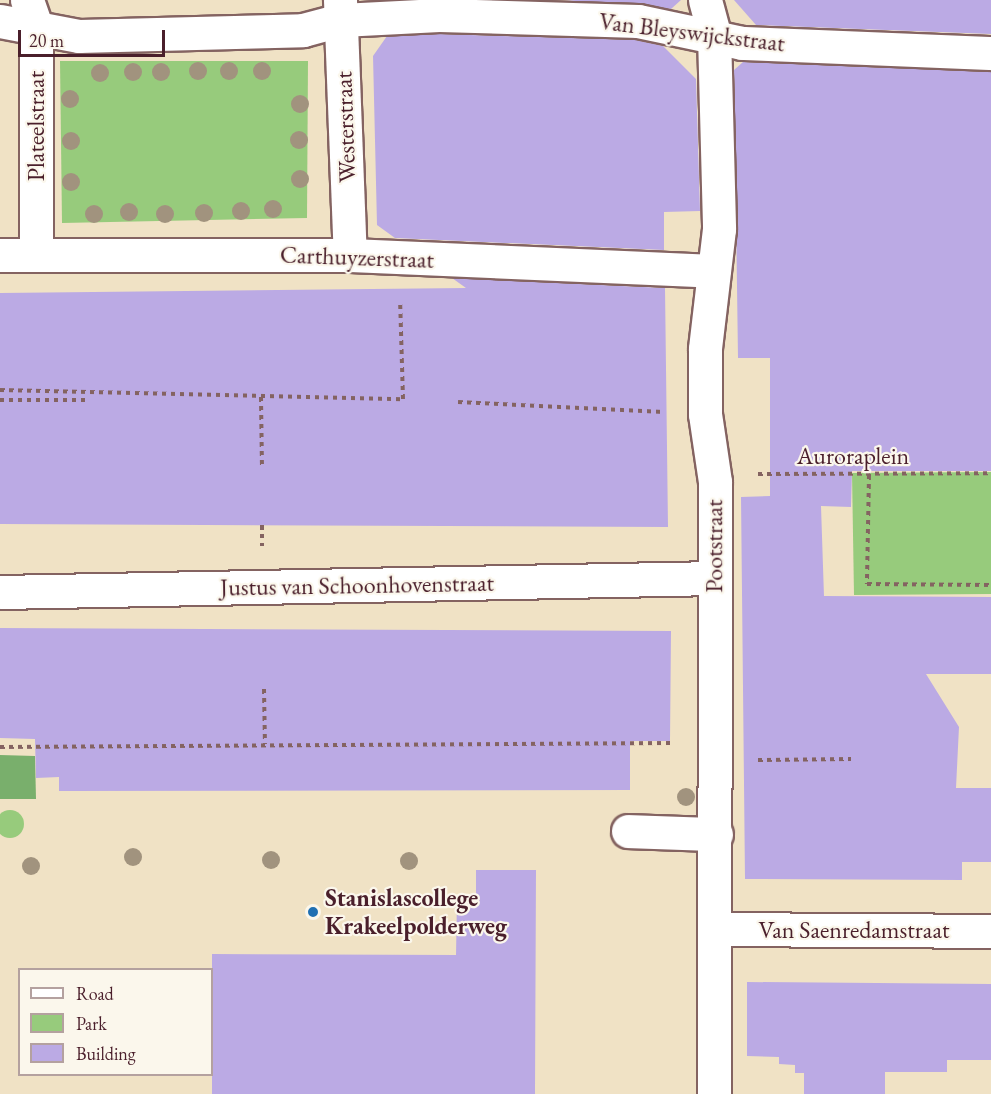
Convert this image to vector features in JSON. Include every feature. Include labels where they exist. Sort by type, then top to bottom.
[{"type":"street","name":"Pootstraat","points":[[705,0],[714,34],[719,229],[714,271],[705,414],[714,474],[717,929],[714,1094]]},
{"type":"street","name":"Van Bleyswijckstraat","points":[[0,21],[32,13],[79,36],[303,30],[341,10],[639,21],[714,34],[742,42],[991,53]]},
{"type":"street","name":"Westerstraat","points":[[341,10],[350,255]]},
{"type":"street","name":"Plateelstraat","points":[[32,13],[36,254]]},
{"type":"street","name":"Carthuyzerstraat","points":[[0,255],[350,255],[714,271]]},
{"type":"street","name":"Justus van Schoonhovenstraat","points":[[0,592],[714,578]]},
{"type":"street","points":[[628,831],[716,834]]},
{"type":"street","name":"Van Saenredamstraat","points":[[717,929],[991,931]]},
{"type":"path","points":[[0,390],[403,399],[398,257]]},
{"type":"path","points":[[261,397],[262,465]]},
{"type":"path","points":[[0,400],[87,400]]},
{"type":"path","points":[[458,402],[705,414]]},
{"type":"path","name":"Auroraplein","points":[[714,474],[991,473]]},
{"type":"path","points":[[869,475],[867,584],[991,585]]},
{"type":"path","points":[[264,689],[265,744]]},
{"type":"path","points":[[0,747],[625,743]]},
{"type":"path","points":[[715,761],[851,759]]},
{"type":"green space","points":[[60,61],[308,61],[307,218],[62,223]]},
{"type":"green space","points":[[991,472],[991,594],[854,595],[852,473]]},
{"type":"green space","points":[[0,755],[35,756],[36,799],[0,799]]},
{"type":"green space","points":[[10,810],[15,811],[23,819],[23,829],[20,834],[10,838],[0,834],[0,814]]},
{"type":"building","points":[[564,0],[681,0],[671,9]]},
{"type":"building","points":[[734,0],[991,0],[991,34],[756,25]]},
{"type":"building","points":[[439,34],[636,40],[663,46],[696,79],[700,211],[664,212],[664,250],[395,238],[377,225],[373,56],[387,36]]},
{"type":"building","points":[[743,62],[991,72],[991,471],[852,471],[851,507],[821,506],[824,596],[991,597],[991,674],[926,674],[959,727],[956,788],[991,788],[991,862],[962,862],[962,880],[745,879],[741,497],[770,496],[770,358],[738,358],[734,70]]},
{"type":"building","points":[[452,278],[665,288],[668,527],[0,524],[0,293],[466,288]]},
{"type":"building","points":[[0,628],[671,631],[670,741],[630,741],[630,790],[59,791],[59,777],[36,778],[35,739],[0,738]]},
{"type":"building","points":[[476,870],[536,870],[535,1094],[212,1094],[212,954],[456,955],[457,898],[476,898]]},
{"type":"building","points":[[747,982],[991,984],[991,1060],[947,1060],[947,1072],[885,1072],[885,1094],[804,1094],[804,1073],[795,1073],[795,1065],[779,1064],[779,1057],[747,1056]]},
{"type":"place","name":"Stanislascollege Krakeelpolderweg","points":[[313,912]]}]
